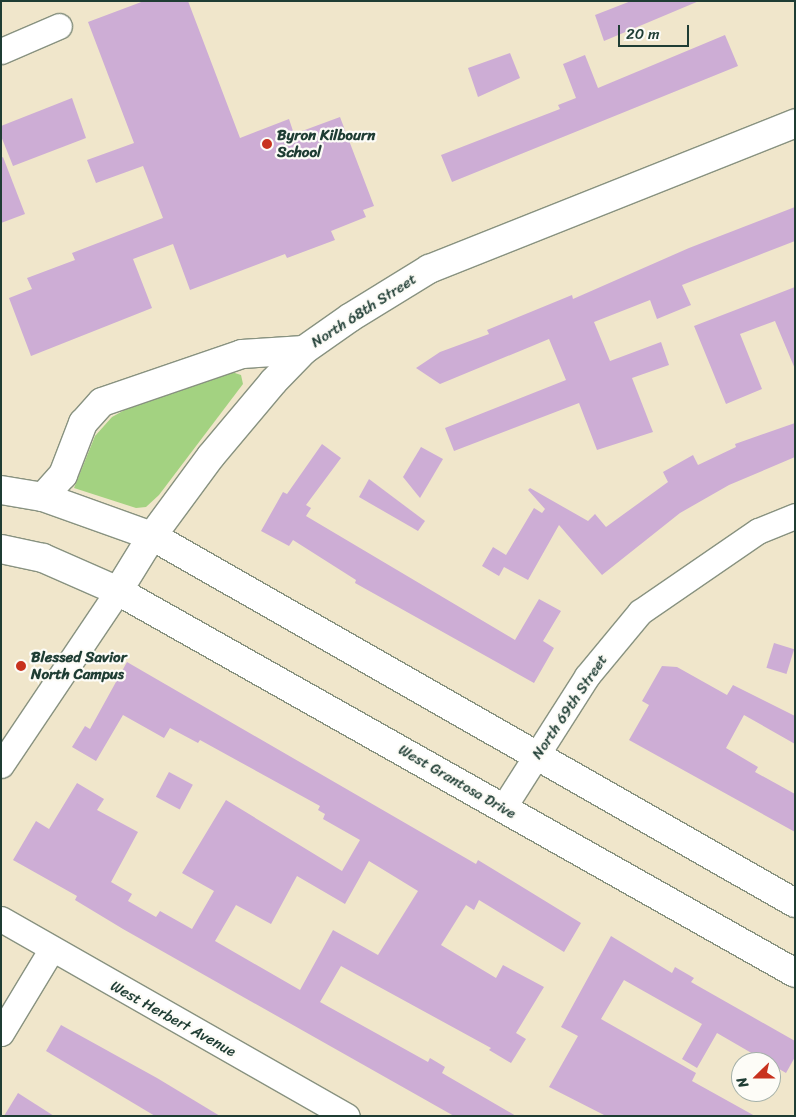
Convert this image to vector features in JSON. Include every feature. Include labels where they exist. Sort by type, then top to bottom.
[{"type":"street","points":[[1,51],[59,26]]},
{"type":"street","name":"North 68th Street","points":[[118,591],[152,536],[211,456],[273,382],[304,350],[351,317],[429,269],[795,123]]},
{"type":"street","points":[[43,497],[63,475],[83,423],[102,402],[242,354],[304,350]]},
{"type":"street","points":[[1,490],[43,497],[152,536],[795,903]]},
{"type":"street","name":"North 69th Street","points":[[503,808],[587,676],[640,612],[758,531],[795,516]]},
{"type":"street","points":[[1,550],[43,558],[118,591],[1,765]]},
{"type":"street","name":"West Grantosa Drive","points":[[118,591],[795,973]]},
{"type":"street","name":"West Herbert Avenue","points":[[1,919],[51,950],[347,1116]]},
{"type":"street","points":[[1,1033],[51,950]]},
{"type":"green space","points":[[232,372],[241,375],[243,384],[159,495],[146,507],[136,508],[74,488],[95,436],[112,417],[130,407]]},
{"type":"building","points":[[144,1],[188,1],[240,138],[289,119],[294,134],[340,117],[374,206],[363,210],[366,217],[331,231],[335,240],[287,258],[285,254],[190,290],[173,244],[133,259],[152,308],[31,356],[9,298],[32,289],[27,278],[75,260],[72,253],[163,218],[143,166],[96,183],[87,160],[134,143],[88,22]]},
{"type":"building","points":[[631,1],[699,1],[604,41],[595,15]]},
{"type":"building","points":[[725,35],[738,66],[452,182],[441,155],[560,109],[558,105],[576,98],[563,64],[585,55],[598,88]]},
{"type":"building","points":[[510,53],[520,78],[478,97],[468,68]]},
{"type":"building","points":[[72,98],[86,138],[13,166],[1,136],[1,126]]},
{"type":"building","points":[[3,157],[25,214],[1,223],[1,158]]},
{"type":"building","points":[[795,207],[795,241],[682,285],[691,305],[657,319],[650,300],[594,322],[610,361],[661,342],[669,365],[632,378],[653,432],[597,450],[579,403],[454,451],[445,428],[566,380],[549,339],[440,384],[416,368],[440,352],[489,334],[487,330],[572,295],[573,299],[689,248]]},
{"type":"building","points":[[795,287],[795,369],[775,321],[740,334],[762,389],[726,404],[694,326]]},
{"type":"building","points":[[795,423],[795,457],[729,485],[680,513],[602,575],[559,525],[528,580],[504,567],[499,576],[482,566],[493,547],[506,555],[534,508],[542,513],[545,509],[528,490],[530,488],[588,521],[595,514],[606,527],[668,482],[663,472],[693,455],[698,465],[736,447],[735,444]]},
{"type":"building","points":[[322,444],[341,458],[306,505],[311,508],[306,516],[515,640],[539,599],[561,611],[543,641],[554,648],[534,683],[355,583],[356,580],[293,540],[289,546],[261,531],[283,492],[287,494]]},
{"type":"building","points":[[421,447],[443,459],[420,498],[403,477]]},
{"type":"building","points":[[369,479],[425,521],[418,531],[359,497]]},
{"type":"building","points":[[774,643],[794,649],[786,674],[766,668]]},
{"type":"building","points":[[127,662],[476,864],[478,860],[581,923],[564,952],[479,900],[474,910],[466,905],[441,945],[496,978],[503,965],[544,987],[516,1033],[526,1039],[511,1063],[489,1050],[491,1048],[341,966],[320,1002],[428,1062],[430,1058],[445,1067],[442,1073],[516,1116],[454,1116],[123,929],[75,900],[77,896],[13,860],[36,821],[49,829],[77,783],[104,799],[97,810],[138,832],[111,882],[132,894],[128,901],[156,917],[160,911],[192,929],[214,891],[182,873],[226,800],[342,871],[360,840],[323,819],[325,814],[318,810],[320,806],[200,740],[198,743],[170,728],[164,738],[123,715],[96,761],[72,747],[85,726],[90,729]],"holes":[[[369,861],[418,891],[378,955],[333,930],[300,990],[215,941],[236,905],[271,924],[297,876],[345,904]]]},
{"type":"building","points":[[662,666],[677,667],[727,695],[733,685],[795,716],[795,744],[744,715],[726,748],[758,767],[755,772],[795,794],[795,832],[629,740],[649,705],[642,701]]},
{"type":"building","points":[[169,772],[193,785],[180,809],[156,797]]},
{"type":"building","points":[[611,936],[672,973],[675,967],[694,978],[691,982],[795,1041],[795,1057],[786,1073],[781,1070],[781,1052],[750,1052],[717,1033],[697,1068],[682,1059],[702,1024],[624,980],[601,1019],[696,1073],[692,1081],[755,1116],[606,1116],[549,1087],[578,1036],[561,1027]]},
{"type":"building","points":[[61,1025],[157,1078],[220,1116],[155,1116],[46,1051]]},
{"type":"building","points":[[18,1093],[54,1116],[4,1116]]},
{"type":"place","name":"Byron Kilbourn School","points":[[267,144]]},
{"type":"place","name":"Blessed Savior North Campus","points":[[21,666]]}]
